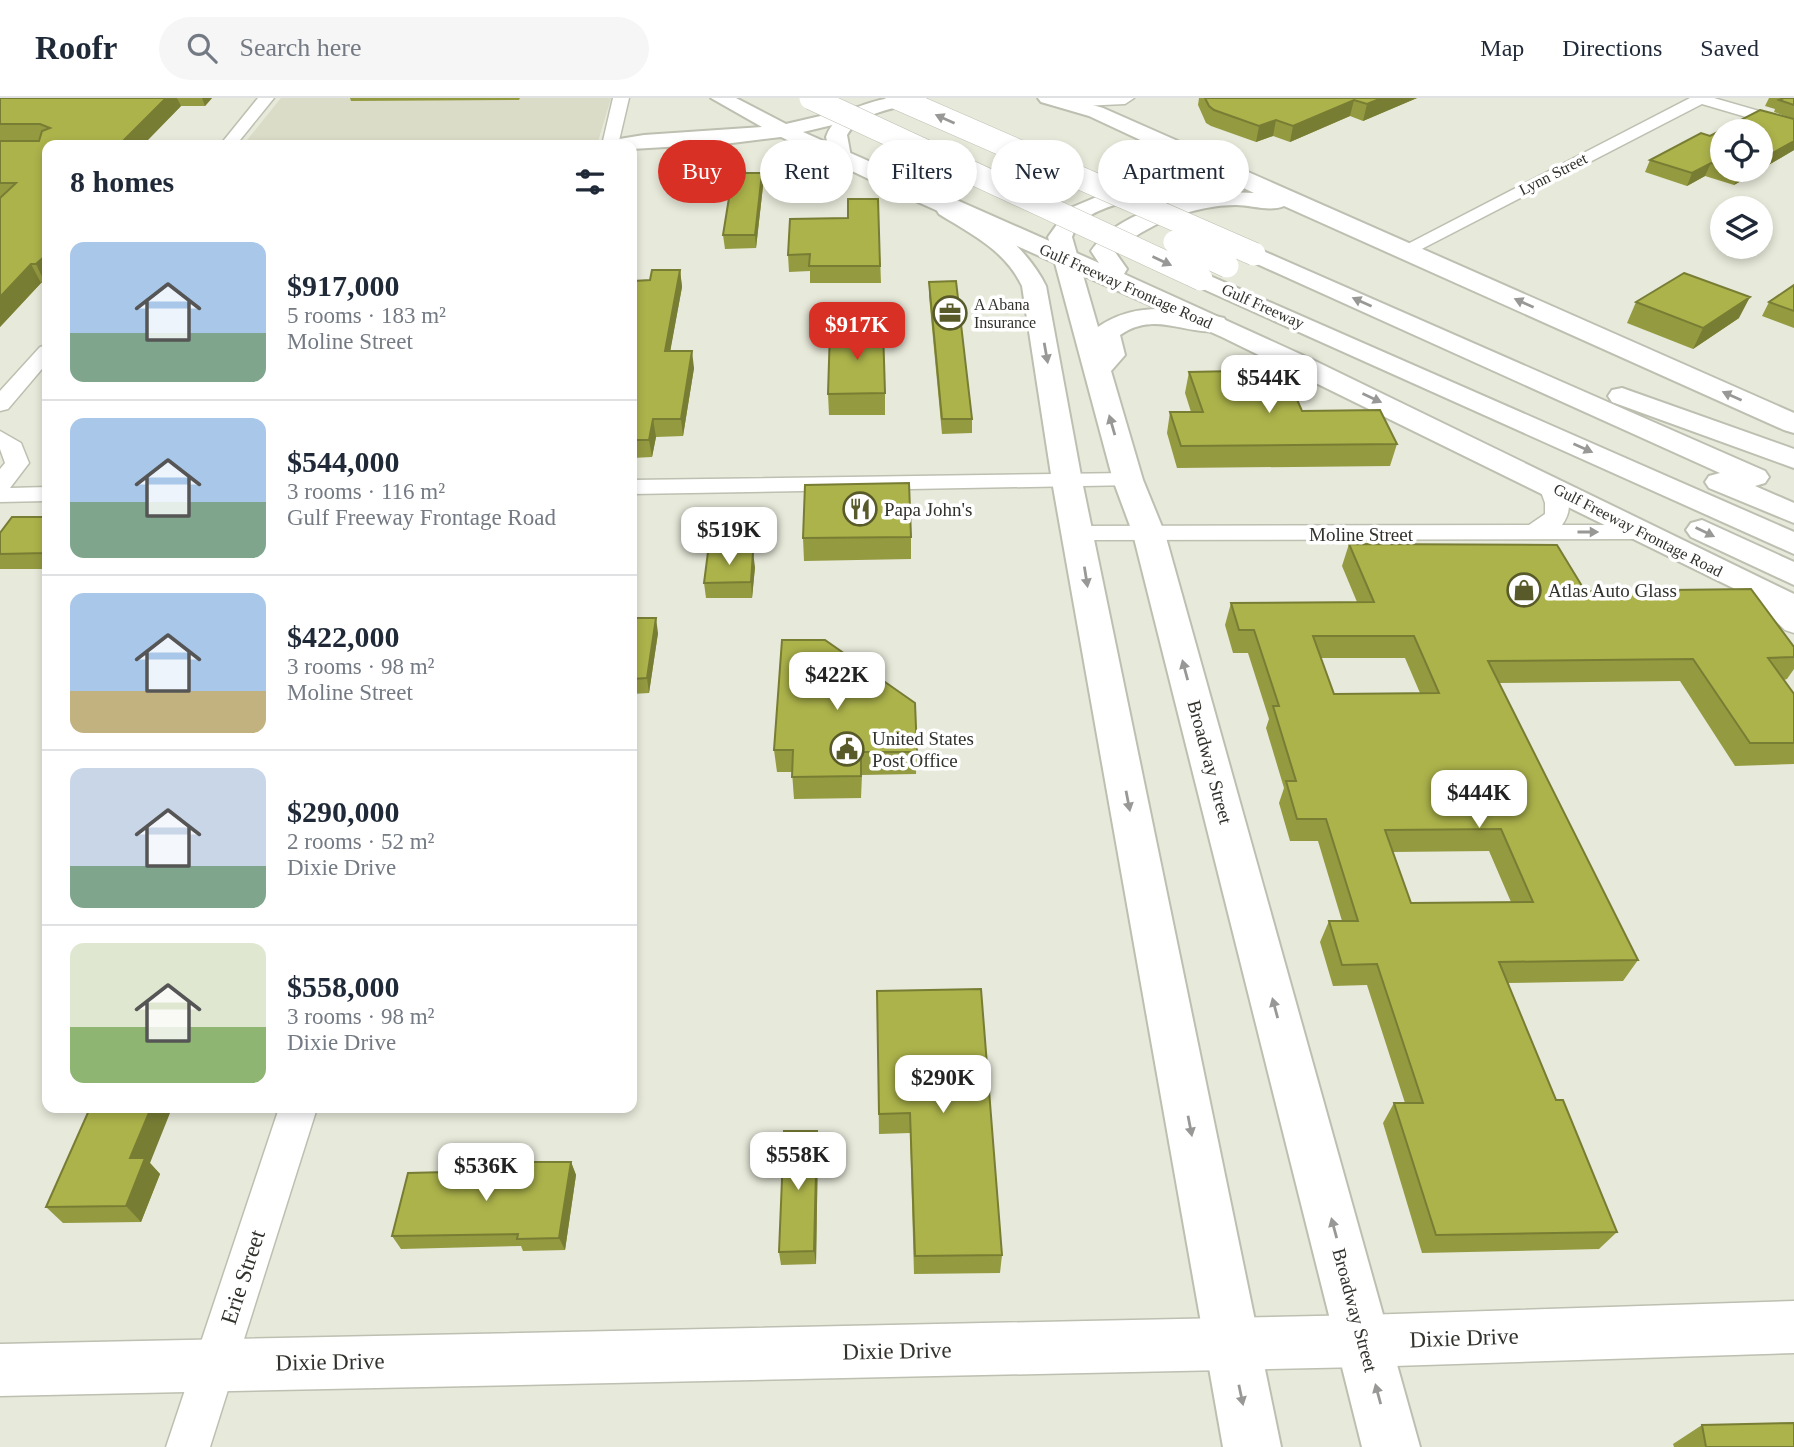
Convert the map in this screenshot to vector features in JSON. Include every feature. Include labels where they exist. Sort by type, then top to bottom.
[{"type":"main road","points":[[723,98],[749,105],[795,104],[826,98]]},
{"type":"main road","name":"Gulf Freeway Frontage Road","points":[[723,98],[801,140]]},
{"type":"main road","points":[[897,98],[1794,494]]},
{"type":"main road","points":[[637,140],[783,132],[857,106],[912,98]]},
{"type":"main road","points":[[1054,99],[1124,123],[1155,140]]},
{"type":"main road","name":"Gulf Freeway","points":[[795,104],[1432,380],[1794,544]]},
{"type":"main road","points":[[838,140],[837,135],[857,106]]},
{"type":"main road","name":"Gulf Freeway","points":[[857,106],[1794,514]]},
{"type":"main road","points":[[637,148],[760,149]]},
{"type":"main road","name":"Gulf Freeway Frontage Road","points":[[853,163],[947,209],[1215,324],[1794,607]]},
{"type":"main road","points":[[1249,181],[1794,424]]},
{"type":"main road","points":[[1142,291],[1111,265],[1103,251],[1113,240],[1180,205],[1223,198],[1250,198],[1328,216]]},
{"type":"main road","points":[[947,209],[991,219],[1024,219],[1079,212],[1103,203]]},
{"type":"main road","points":[[947,209],[1011,250],[1031,277],[1067,481],[1252,1447]]},
{"type":"main road","name":"Broadway Street","points":[[1079,212],[1064,224],[1060,237],[1065,258],[1128,480],[1149,534],[1391,1447]]},
{"type":"main road","points":[[1097,370],[1112,355],[1106,333],[1125,321],[1175,316],[1215,324]]},
{"type":"main road","points":[[1424,330],[1708,425],[1794,459]]},
{"type":"main road","points":[[1432,380],[1532,447],[1794,575]]},
{"type":"street","points":[[232,140],[266,98]]},
{"type":"street","points":[[613,140],[621,98]]},
{"type":"street","points":[[1054,99],[1125,98]]},
{"type":"street","points":[[1124,123],[1136,104],[1146,98]]},
{"type":"street","points":[[1700,98],[1794,126]]},
{"type":"street","name":"Lynn Street","points":[[1405,250],[1700,98]]},
{"type":"street","points":[[0,404],[42,357]]},
{"type":"street","points":[[0,438],[13,448],[17,463],[0,485]]},
{"type":"street","points":[[637,487],[1128,480]]},
{"type":"street","points":[[1533,533],[1552,522],[1558,513],[1559,504],[1551,486]]},
{"type":"street","points":[[0,495],[42,494]]},
{"type":"street","name":"Moline Street","points":[[1079,533],[1643,532]]},
{"type":"street","points":[[1758,589],[1794,624]]},
{"type":"street","name":"Erie Street","points":[[188,1447],[296,1113]]},
{"type":"street","name":"Dixie Drive","points":[[0,1370],[1363,1341],[1794,1328]]},
{"type":"shaded area","points":[[281,98],[611,98],[598,140],[247,140]]},
{"type":"building","points":[[0,98],[166,98],[124,140],[42,140],[42,259],[36,264],[31,264],[0,297],[0,198],[16,183],[0,183],[0,141],[39,141],[42,131],[50,128],[40,124],[0,124]]},
{"type":"building","points":[[1205,98],[1382,98],[1367,104],[1354,100],[1293,126],[1276,120],[1259,126],[1214,110]]},
{"type":"building","points":[[1794,98],[1794,105],[1779,100]]},
{"type":"building","points":[[1760,110],[1794,119],[1794,141],[1773,153],[1773,119],[1743,119]]},
{"type":"building","points":[[1701,133],[1710,136],[1710,164],[1692,173],[1650,160]]},
{"type":"building","points":[[746,173],[760,173],[755,235],[723,235],[728,203],[746,203]]},
{"type":"building","points":[[853,199],[867,199],[867,203],[878,203],[880,266],[809,266],[810,254],[788,255],[790,219],[848,218],[848,203],[853,203]]},
{"type":"building","points":[[652,270],[680,270],[665,351],[692,351],[681,419],[653,419],[649,440],[637,440],[637,281],[650,280]]},
{"type":"building","points":[[1684,273],[1750,297],[1703,328],[1636,302]]},
{"type":"building","points":[[956,281],[972,419],[942,419],[929,282]]},
{"type":"building","points":[[1794,285],[1794,311],[1769,302]]},
{"type":"building","points":[[883,329],[885,393],[828,394],[830,330]]},
{"type":"building","points":[[1284,370],[1302,411],[1380,410],[1397,444],[1181,446],[1170,412],[1203,412],[1189,372]]},
{"type":"building","points":[[909,483],[911,537],[803,538],[805,485]]},
{"type":"building","points":[[12,517],[42,517],[42,553],[0,554],[0,533]]},
{"type":"building","points":[[1349,544],[1557,545],[1585,591],[1751,589],[1794,647],[1794,657],[1768,658],[1794,694],[1794,743],[1750,743],[1693,659],[1488,661],[1638,960],[1499,962],[1556,1100],[1563,1100],[1617,1232],[1436,1235],[1394,1103],[1423,1103],[1377,964],[1342,965],[1329,921],[1358,921],[1326,819],[1297,819],[1286,781],[1296,781],[1273,706],[1279,706],[1254,630],[1239,630],[1231,603],[1374,602]],"holes":[[[1313,636],[1414,636],[1439,693],[1334,694]],[[1501,829],[1533,902],[1411,903],[1385,830]]]},
{"type":"building","points":[[708,552],[753,552],[751,582],[704,583]]},
{"type":"building","points":[[637,618],[656,618],[647,678],[637,679]]},
{"type":"building","name":"United States Post Office","points":[[782,640],[825,640],[915,703],[917,752],[861,752],[861,776],[792,777],[793,750],[774,750]]},
{"type":"building","points":[[981,989],[1002,1255],[915,1256],[910,1113],[879,1114],[877,991]]},
{"type":"building","points":[[88,1113],[149,1113],[130,1158],[145,1158],[126,1206],[46,1207]]},
{"type":"building","points":[[784,1131],[817,1131],[814,1251],[779,1252]]},
{"type":"building","points":[[531,1162],[571,1162],[559,1238],[517,1239],[518,1234],[392,1236],[408,1173],[530,1170]]},
{"type":"building","points":[[1794,1423],[1794,1447],[1706,1447],[1702,1425]]},
{"type":"place","name":"A Abana Insurance","points":[[950,313]]},
{"type":"place","name":"Papa John's","points":[[860,509]]},
{"type":"place","name":"Atlas Auto Glass","points":[[1524,590]]},
{"type":"place","name":"United States Post Office","points":[[847,749]]}]
